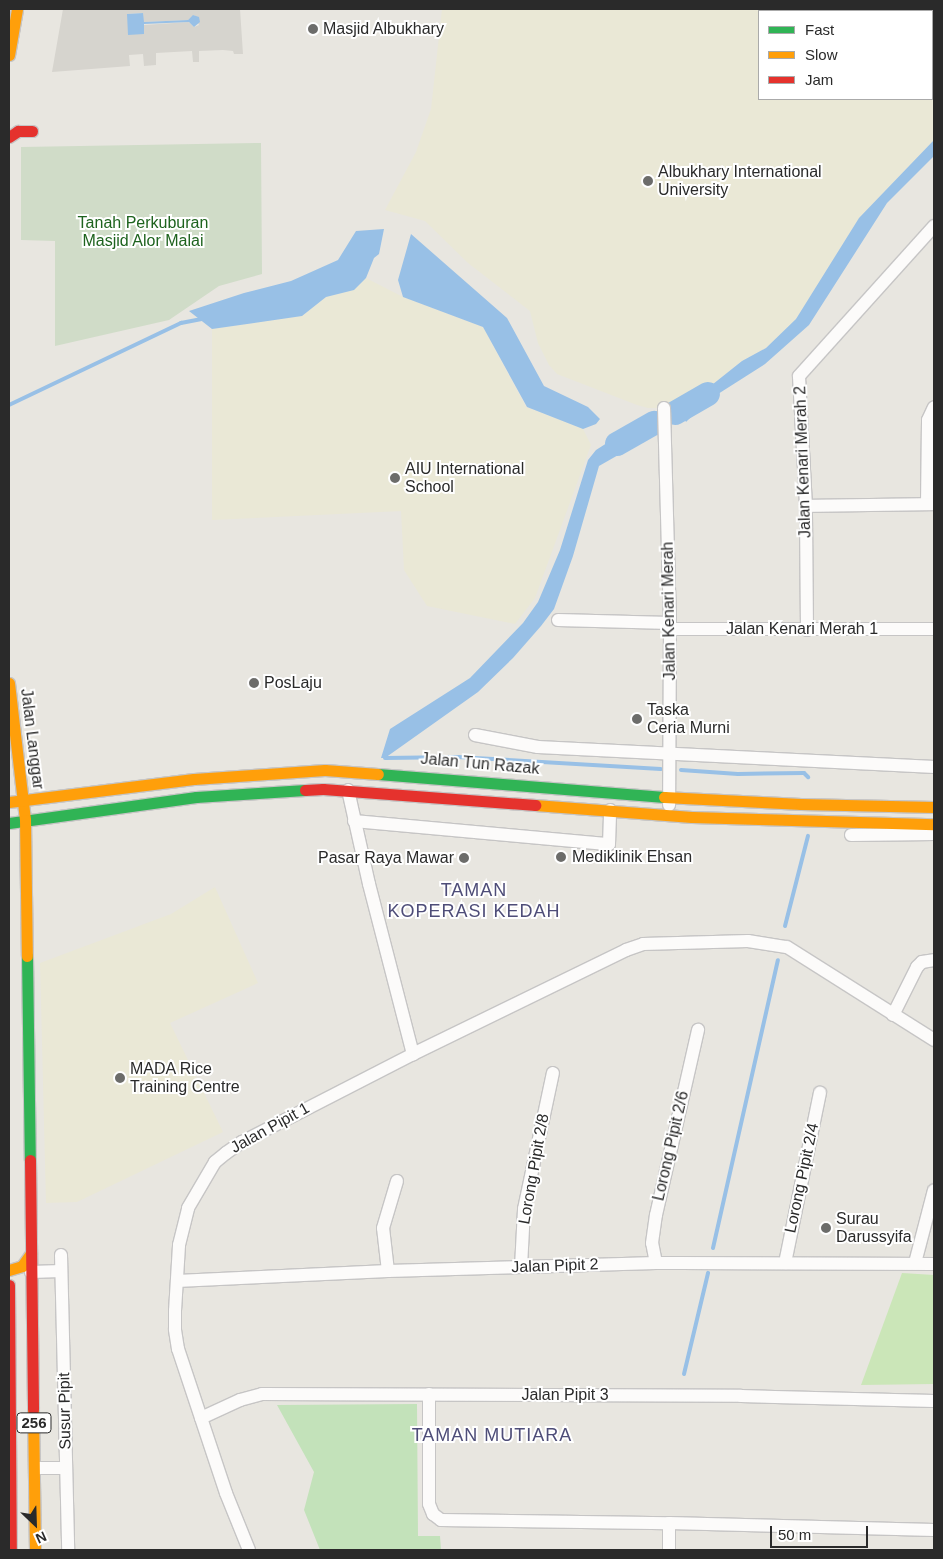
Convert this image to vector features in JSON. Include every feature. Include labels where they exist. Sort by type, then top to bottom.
[{"type":"main road","points":[[9,55],[17,9]]},
{"type":"main road","points":[[9,136],[18,131],[32,131]]},
{"type":"main road","name":"Jalan Langgar","points":[[9,683],[25,820],[35,1550]]},
{"type":"main road","name":"Jalan Tun Razak","points":[[9,802],[194,779],[325,770],[669,797],[801,804],[934,807]]},
{"type":"main road","points":[[9,823],[196,797],[263,791],[348,790],[669,815],[869,828],[934,824]]},
{"type":"main road","points":[[9,1270],[22,1266],[31,1253]]},
{"type":"main road","name":"256","points":[[9,1285],[11,1550]]},
{"type":"street","name":"Jalan Kenari Merah 2","points":[[807,630],[806,506],[799,376],[934,226]]},
{"type":"street","points":[[806,506],[931,504],[928,420],[934,407]]},
{"type":"street","name":"Jalan Kenari Merah","points":[[664,408],[670,626],[669,815]]},
{"type":"street","name":"Jalan Kenari Merah 1","points":[[558,620],[670,626],[807,630],[934,629]]},
{"type":"street","points":[[475,735],[538,747],[934,767]]},
{"type":"street","points":[[348,790],[373,901],[414,1054]]},
{"type":"street","points":[[354,821],[609,844],[610,810]]},
{"type":"street","points":[[851,835],[869,828],[934,834]]},
{"type":"street","name":"Jalan Pipit 1","points":[[249,1550],[226,1493],[178,1349],[174,1311],[179,1245],[188,1208],[215,1162],[242,1142],[414,1054],[614,956],[643,944],[660,942],[748,941],[774,944],[788,948],[934,1040]]},
{"type":"street","points":[[893,1014],[917,967],[922,962],[934,960]]},
{"type":"street","name":"Lorong Pipit 2/6","points":[[656,1263],[652,1242],[656,1215],[698,1030]]},
{"type":"street","name":"Lorong Pipit 2/8","points":[[521,1267],[524,1209],[553,1072]]},
{"type":"street","name":"Lorong Pipit 2/4","points":[[785,1263],[820,1093]]},
{"type":"street","points":[[388,1271],[383,1228],[397,1181]]},
{"type":"street","points":[[915,1263],[934,1190]]},
{"type":"street","name":"Susur Pipit","points":[[61,1255],[68,1550]]},
{"type":"street","name":"Jalan Pipit 2","points":[[177,1281],[388,1271],[656,1263],[934,1264]]},
{"type":"street","points":[[31,1272],[61,1271]]},
{"type":"street","name":"Jalan Pipit 3","points":[[201,1418],[240,1400],[262,1394],[741,1396],[934,1401]]},
{"type":"street","points":[[429,1394],[429,1504],[433,1514],[441,1520],[669,1523],[934,1530]]},
{"type":"street","points":[[35,1468],[66,1468]]},
{"type":"street","points":[[669,1523],[669,1550]]},
{"type":"shaded area","points":[[63,9],[240,9],[243,54],[234,54],[233,51],[223,50],[199,51],[199,62],[193,62],[192,51],[156,53],[156,65],[144,66],[143,54],[129,55],[130,66],[52,72]],"holes":[[[143,13],[143,22],[188,20],[194,15],[199,25],[194,27],[189,22],[144,25],[127,14]]]},
{"type":"shaded area","name":"Albukhary International University","points":[[442,9],[934,9],[934,140],[859,218],[796,319],[766,348],[742,361],[698,396],[664,408],[648,408],[637,405],[557,374],[549,365],[538,343],[530,311],[468,263],[425,221],[385,210],[416,152],[431,109]]},
{"type":"shaded area","name":"AIU International School","points":[[366,278],[403,297],[483,327],[526,407],[583,429],[591,445],[535,598],[515,624],[427,606],[404,570],[401,511],[212,520],[212,329],[302,316],[326,297],[354,290]]},
{"type":"shaded area","name":"MADA Rice Training Centre","points":[[215,887],[258,983],[170,1023],[223,1132],[77,1202],[46,1203],[40,963],[171,914]]},
{"type":"green space","name":"Tanah Perkuburan Masjid Alor Malai","points":[[261,143],[262,274],[219,286],[169,320],[55,346],[55,241],[21,240],[21,147]]},
{"type":"green space","points":[[902,1273],[934,1275],[934,1384],[861,1385]]},
{"type":"green space","points":[[417,1404],[418,1536],[440,1536],[441,1550],[320,1550],[304,1510],[314,1472],[277,1405]]},
{"type":"water","points":[[143,13],[144,22],[188,20],[193,15],[199,17],[200,22],[194,27],[189,22],[144,24],[144,34],[128,35],[127,14]]},
{"type":"water","points":[[934,140],[934,156],[887,203],[809,325],[765,364],[707,401],[686,422],[678,405],[698,396],[742,361],[766,348],[796,319],[859,218]]},
{"type":"water","points":[[384,229],[379,254],[374,258],[366,278],[354,290],[326,297],[302,316],[212,329],[189,311],[244,293],[291,281],[338,260],[356,231]]},
{"type":"water","points":[[411,234],[507,318],[544,386],[588,407],[600,419],[596,424],[583,429],[527,407],[483,327],[403,297],[398,280]]},
{"type":"water","points":[[643,420],[648,438],[599,466],[573,556],[554,609],[541,626],[513,658],[478,692],[385,758],[381,758],[390,729],[470,678],[523,623],[538,602],[560,550],[588,460],[596,450]]},
{"type":"waterway","points":[[9,405],[181,323],[202,319]]},
{"type":"waterway","points":[[675,413],[708,394]]},
{"type":"waterway","points":[[617,444],[654,423]]},
{"type":"waterway","points":[[385,758],[458,757],[661,769]]},
{"type":"waterway","points":[[681,770],[738,774],[804,773],[808,777]]},
{"type":"waterway","points":[[785,926],[808,836]]},
{"type":"waterway","points":[[713,1248],[778,960]]},
{"type":"waterway","points":[[684,1374],[708,1273]]},
{"type":"traffic: fast","points":[[378,774],[664,797]]},
{"type":"traffic: fast","points":[[9,823],[196,797],[305,790]]},
{"type":"traffic: fast","points":[[27,956],[30,1160]]},
{"type":"traffic: slow","points":[[9,55],[17,9]]},
{"type":"traffic: slow","points":[[9,683],[25,820],[27,956]]},
{"type":"traffic: slow","points":[[9,802],[194,779],[325,770],[378,774]]},
{"type":"traffic: slow","points":[[664,797],[801,804],[934,807]]},
{"type":"traffic: slow","points":[[535,805],[692,817],[934,824]]},
{"type":"traffic: slow","points":[[9,1270],[22,1266],[31,1253]]},
{"type":"traffic: slow","points":[[33,1409],[35,1550]]},
{"type":"traffic: jam","points":[[9,137],[18,131],[32,131]]},
{"type":"traffic: jam","points":[[305,790],[323,789],[535,805]]},
{"type":"traffic: jam","points":[[30,1160],[33,1409]]},
{"type":"traffic: jam","points":[[9,1285],[11,1550]]},
{"type":"place","name":"Masjid Albukhary","points":[[313,29]]},
{"type":"place","name":"Albukhary International University","points":[[648,181]]},
{"type":"place","name":"AIU International School","points":[[395,478]]},
{"type":"place","name":"PosLaju","points":[[254,683]]},
{"type":"place","name":"Taska Ceria Murni","points":[[637,719]]},
{"type":"place","name":"Mediklinik Ehsan","points":[[561,857]]},
{"type":"place","name":"Pasar Raya Mawar","points":[[464,858]]},
{"type":"place","name":"MADA Rice Training Centre","points":[[120,1078]]},
{"type":"place","name":"Surau Darussyifa","points":[[826,1228]]},
{"type":"district","name":"TAMAN KOPERASI KEDAH","points":[[474,901]]},
{"type":"district","name":"TAMAN MUTIARA","points":[[492,1435]]}]
